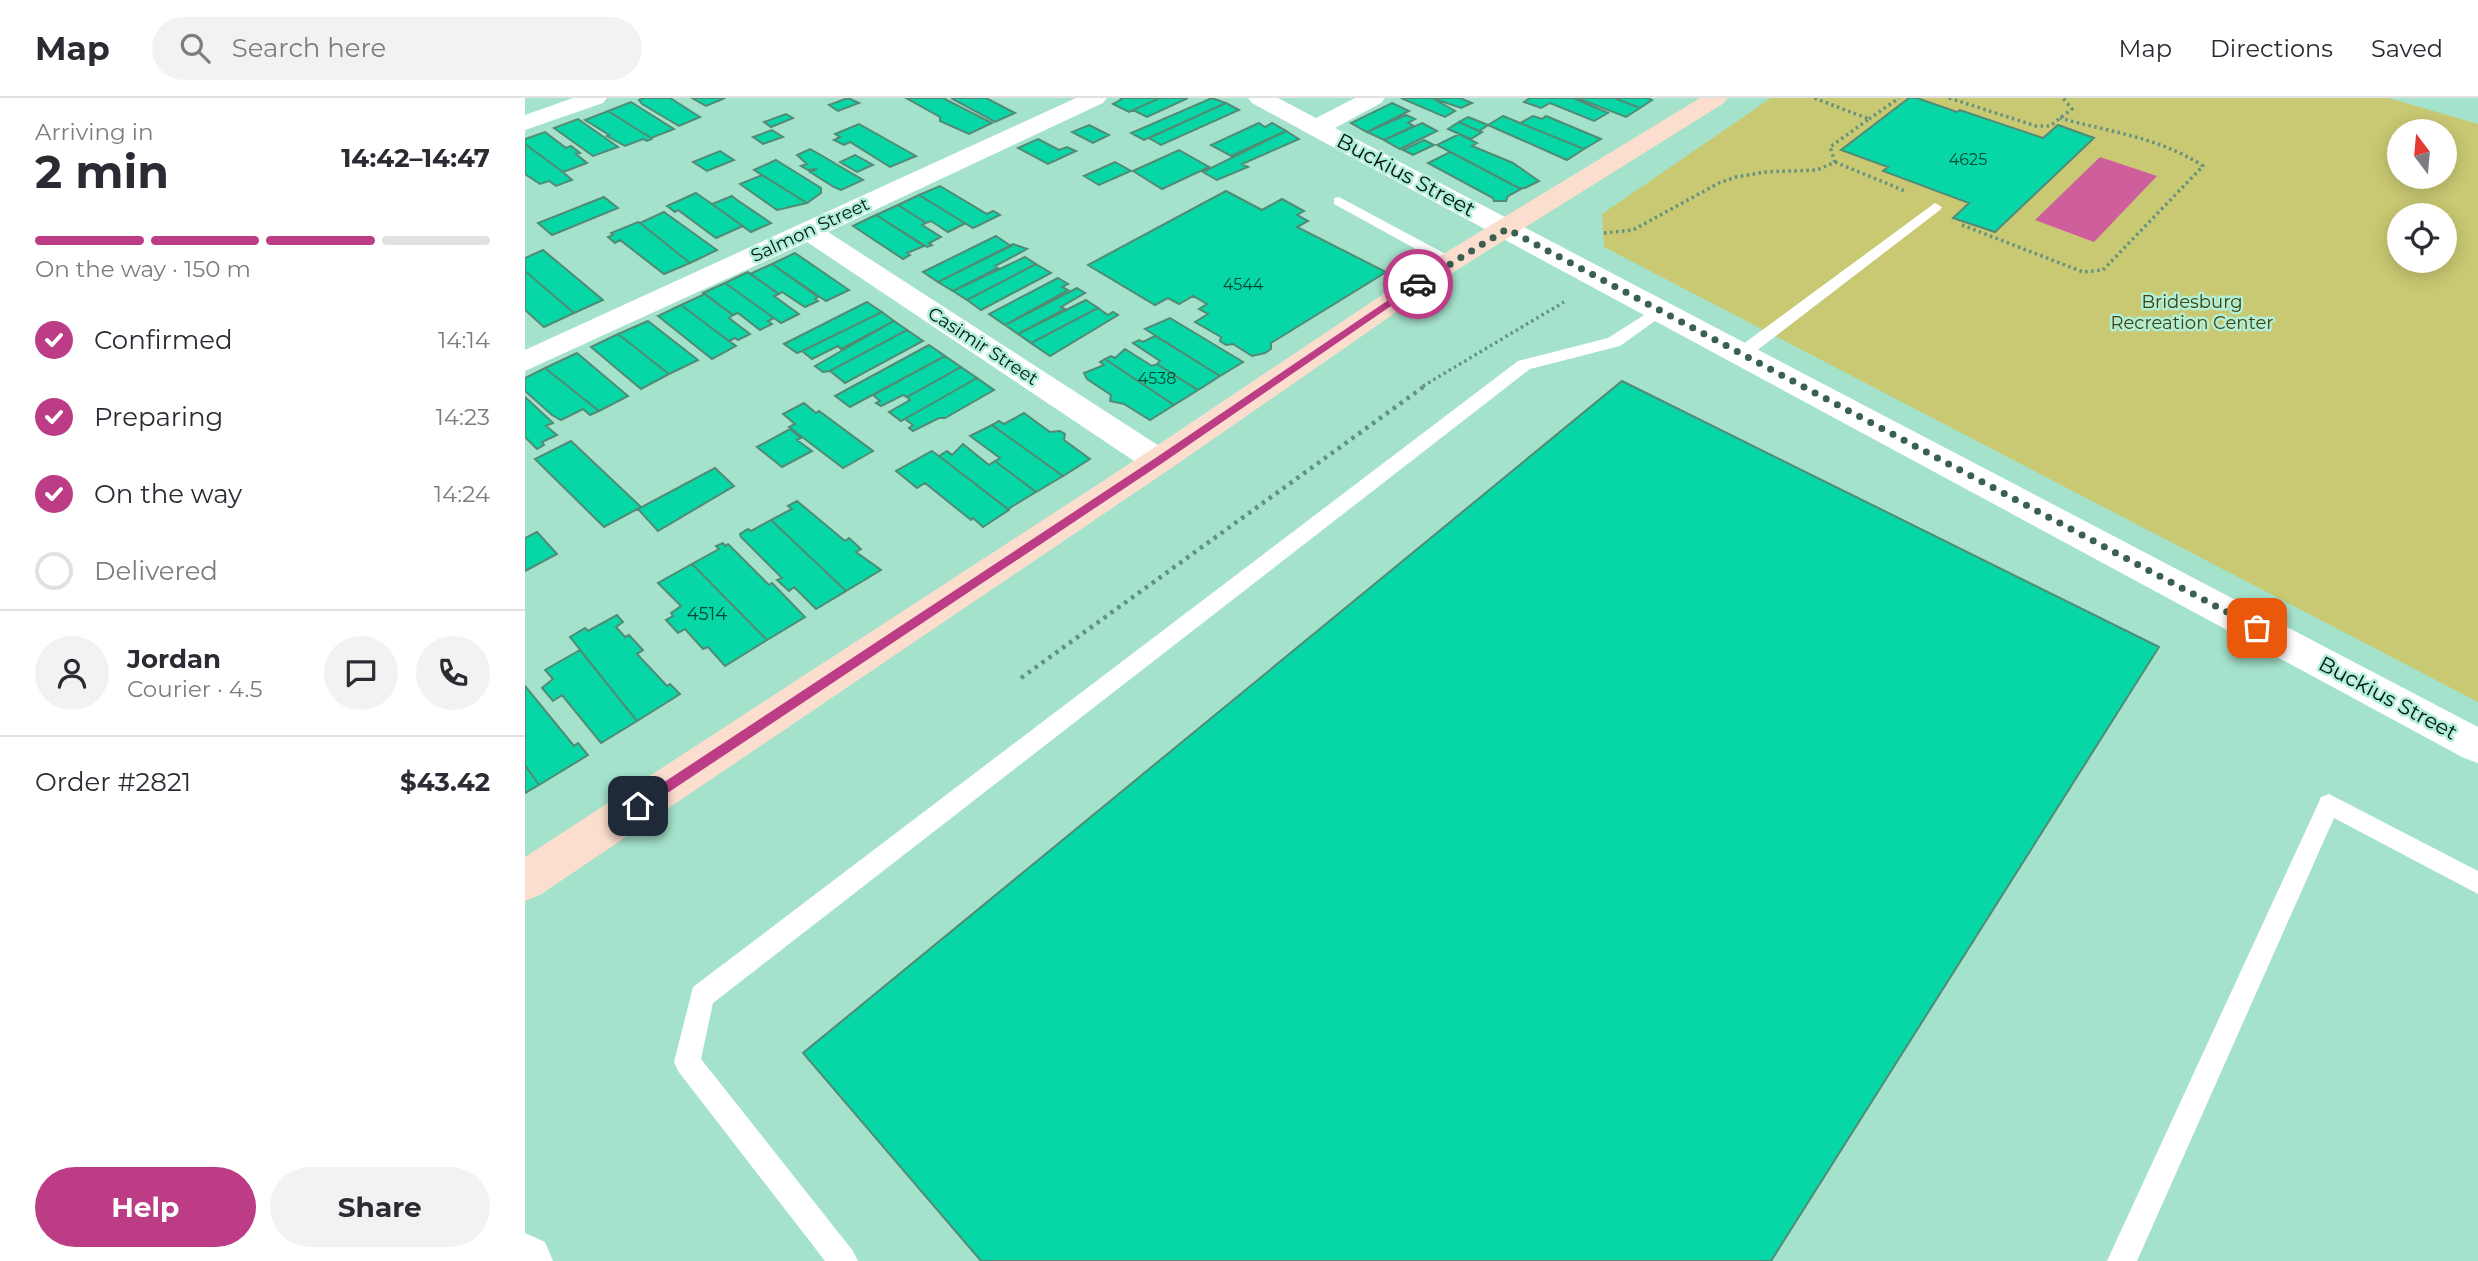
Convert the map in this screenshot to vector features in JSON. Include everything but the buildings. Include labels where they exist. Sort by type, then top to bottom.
[{"type":"main road","points":[[525,881],[1157,461],[1450,262],[1716,98]]},
{"type":"street","points":[[525,124],[595,98]]},
{"type":"street","name":"Salmon Street","points":[[525,362],[1095,98]]},
{"type":"street","name":"Buckius Street","points":[[1260,98],[2478,746]]},
{"type":"street","points":[[1316,128],[1373,98]]},
{"type":"street","name":"Casimir Street","points":[[809,231],[1157,461]]},
{"type":"lane","points":[[1339,201],[1450,262]]},
{"type":"lane","points":[[1741,354],[1935,207]]},
{"type":"lane","points":[[843,1261],[687,1062],[702,996],[1524,365],[1614,342],[1660,310]]},
{"type":"lane","points":[[2122,1261],[2329,804],[2478,883]]},
{"type":"path","points":[[1814,98],[1869,119]]},
{"type":"path","points":[[1835,162],[1830,147],[1899,98]]},
{"type":"path","points":[[1949,98],[2036,126],[2050,126],[2072,109],[2063,98]]},
{"type":"path","points":[[1604,233],[1633,230],[1719,183],[1736,177],[1766,172],[1817,170],[1835,162],[1932,202],[1940,216],[2083,272],[2103,270],[2203,166],[2191,156],[2111,129],[2091,129],[2060,118]]},
{"type":"path","points":[[1021,678],[1432,380],[1522,325],[1604,281]]},
{"type":"green space","name":"Bridesburg Recreation Center","points":[[1771,98],[2388,98],[2478,124],[2478,702],[1604,247],[1602,214]]},
{"type":"shaded area","points":[[2100,157],[2157,176],[2094,242],[2035,220]]},
{"type":"way so far","points":[[1418,284],[1507,229],[2257,628]]},
{"type":"route","points":[[638,806],[1418,284]]}]
